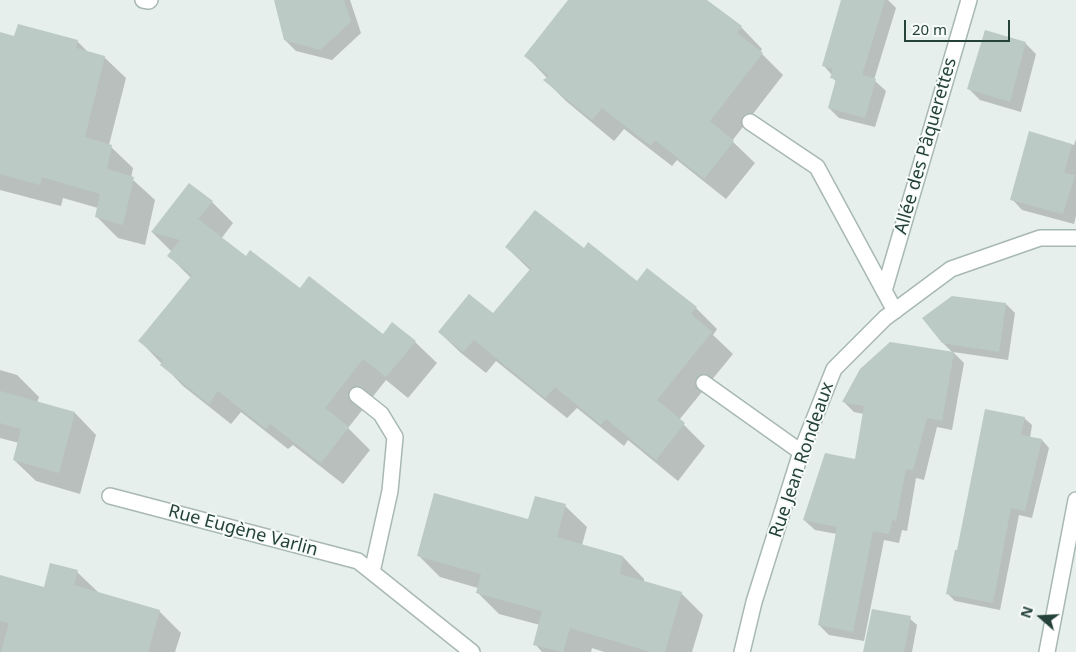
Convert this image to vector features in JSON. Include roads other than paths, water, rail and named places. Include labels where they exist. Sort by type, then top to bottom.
[{"type":"street","points":[[143,0],[150,0]]},
{"type":"street","name":"Allée des Pâquerettes","points":[[884,291],[969,0]]},
{"type":"street","points":[[750,122],[817,167],[895,311]]},
{"type":"street","name":"Rue Jean Rondeaux","points":[[742,652],[754,602],[801,452],[834,369],[885,318],[951,269],[1040,238],[1076,238]]},
{"type":"street","points":[[704,383],[801,452]]},
{"type":"street","points":[[357,395],[381,414],[395,437],[390,491],[372,572]]},
{"type":"street","name":"Rue Eugène Varlin","points":[[110,496],[358,562],[472,652]]},
{"type":"street","points":[[1047,652],[1076,500]]}]
